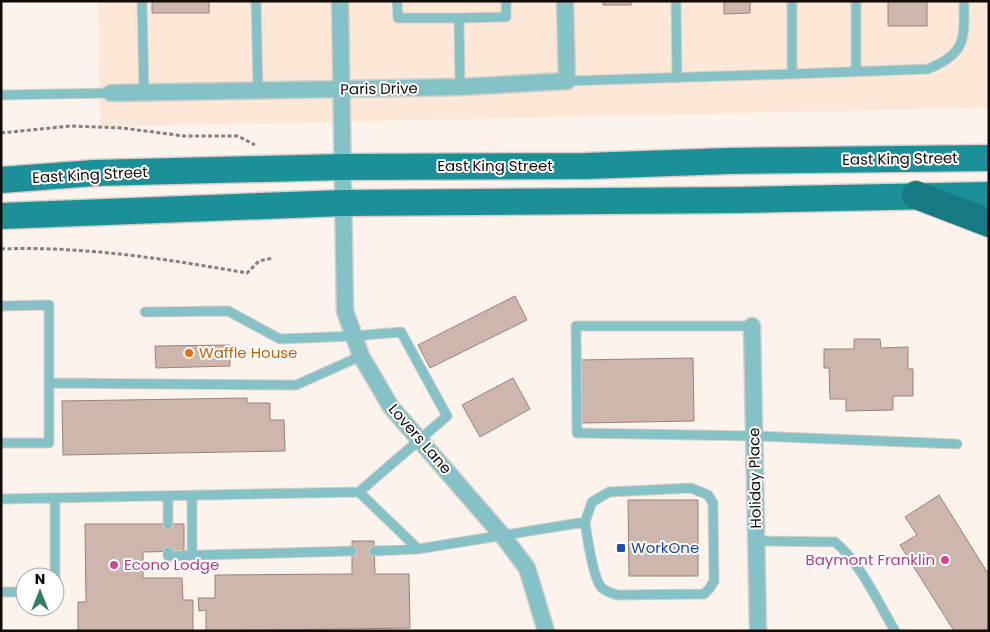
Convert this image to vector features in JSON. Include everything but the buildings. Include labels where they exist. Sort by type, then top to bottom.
[{"type":"highway","points":[[928,195],[989,223]]},
{"type":"main road","name":"East King Street","points":[[1,180],[94,173],[342,167],[586,166],[728,161],[989,158]]},
{"type":"main road","points":[[1,216],[342,203],[749,200],[989,195]]},
{"type":"street","name":"Lovers Lane","points":[[340,1],[345,311],[361,356],[391,408],[502,535],[528,568],[546,631]]},
{"type":"street","points":[[565,1],[567,81]]},
{"type":"street","name":"Paris Drive","points":[[110,93],[460,87],[567,81]]},
{"type":"street","name":"Holiday Place","points":[[752,326],[758,631]]},
{"type":"lane","points":[[142,1],[144,92]]},
{"type":"lane","points":[[256,1],[258,91]]},
{"type":"lane","points":[[397,1],[398,18],[506,17],[506,1]]},
{"type":"lane","points":[[676,1],[677,78]]},
{"type":"lane","points":[[792,1],[792,74]]},
{"type":"lane","points":[[856,1],[856,72]]},
{"type":"lane","points":[[567,81],[928,69],[943,63],[958,51],[964,34],[964,1]]},
{"type":"lane","points":[[458,18],[460,87]]},
{"type":"lane","points":[[1,95],[110,93]]},
{"type":"lane","points":[[1,306],[49,305],[49,443],[1,443]]},
{"type":"lane","points":[[1,499],[359,492],[447,416],[400,332],[280,339],[228,311],[145,312]]},
{"type":"lane","points":[[752,326],[576,326],[577,433],[754,436],[957,444]]},
{"type":"lane","points":[[49,383],[296,385],[361,356]]},
{"type":"lane","points":[[690,488],[708,495],[713,503],[714,581],[704,594],[618,595],[607,592],[600,585],[590,552],[585,522],[592,502],[609,492],[690,488]]},
{"type":"lane","points":[[359,492],[418,549]]},
{"type":"lane","points":[[192,495],[192,555]]},
{"type":"lane","points":[[168,496],[168,524]]},
{"type":"lane","points":[[55,498],[55,567]]},
{"type":"lane","points":[[374,551],[418,549],[585,522]]},
{"type":"lane","points":[[756,541],[835,542],[853,560],[895,631]]},
{"type":"lane","points":[[168,552],[168,556],[352,551]]},
{"type":"lane","points":[[1,592],[15,592]]},
{"type":"path","points":[[1,133],[70,126],[122,128],[184,136],[238,136],[257,146]]},
{"type":"path","points":[[1,249],[34,248],[141,255],[247,272],[259,261],[273,258]]},
{"type":"shaded area","points":[[98,1],[989,1],[989,108],[100,127]]},
{"type":"place","name":"Waffle House","points":[[189,353]]},
{"type":"place","name":"WorkOne","points":[[621,548]]},
{"type":"place","name":"Baymont Franklin","points":[[945,560]]},
{"type":"place","name":"Econo Lodge","points":[[114,565]]}]
